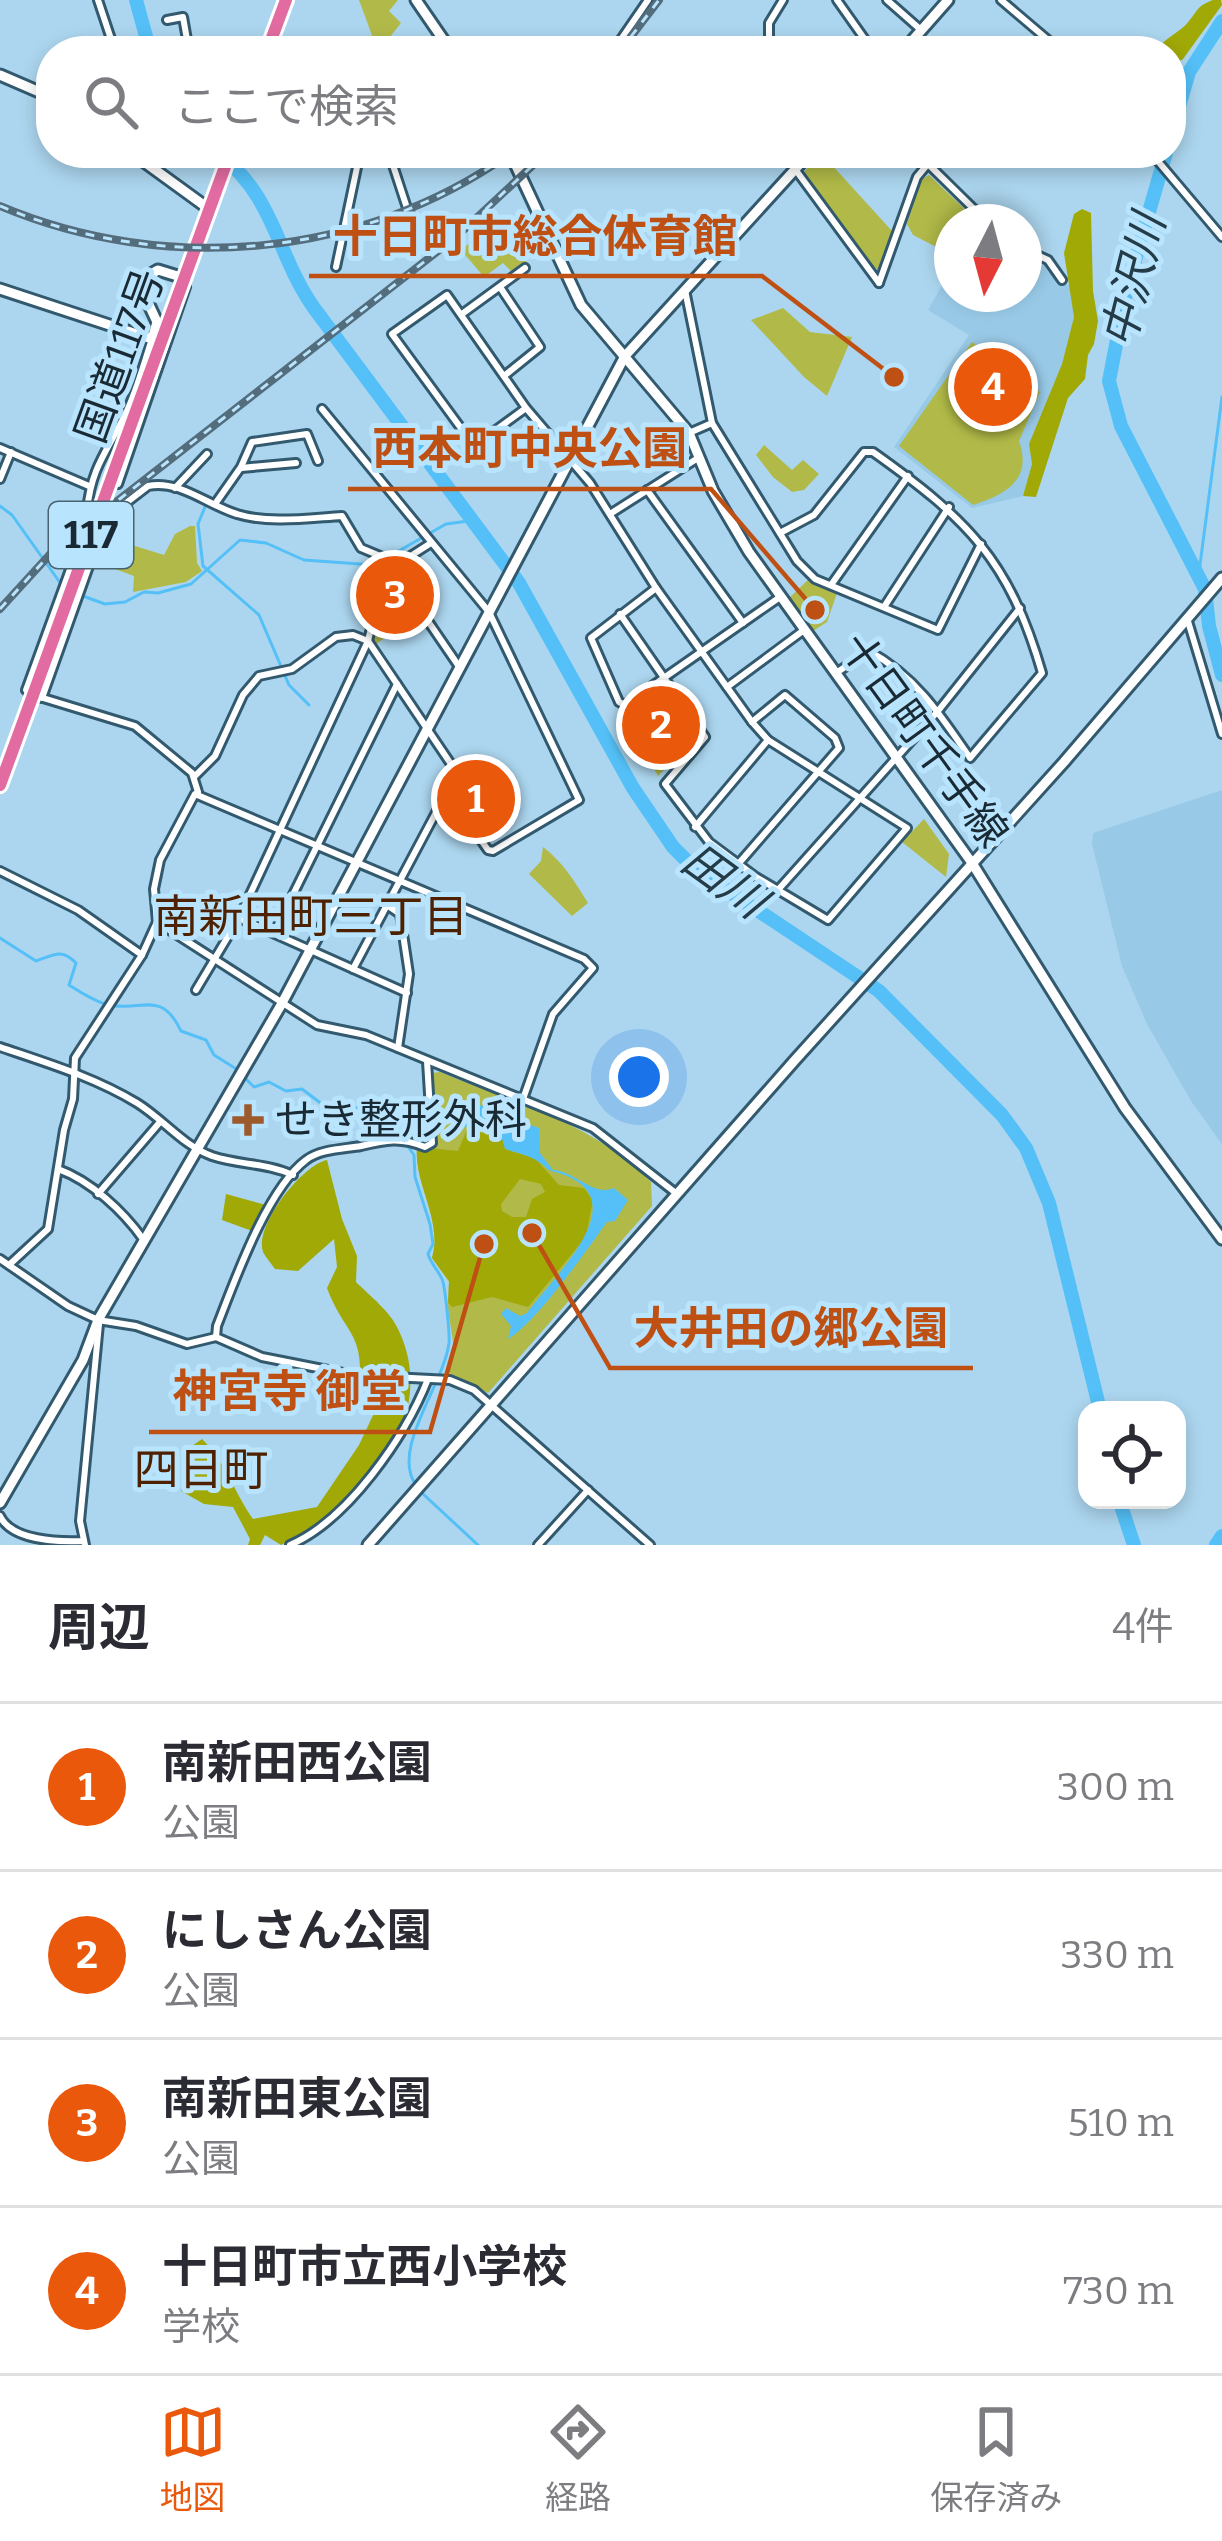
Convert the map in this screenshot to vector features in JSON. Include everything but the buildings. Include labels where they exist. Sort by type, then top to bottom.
[{"type":"highway","points":[[273,36],[286,0]]},
{"type":"highway","name":"国道117号","points":[[0,785],[37,696],[224,168]]},
{"type":"street","points":[[98,0],[110,36]]},
{"type":"street","points":[[416,0],[441,36]]},
{"type":"street","points":[[623,36],[648,0]]},
{"type":"street","points":[[769,36],[769,23],[783,0]]},
{"type":"street","points":[[837,0],[862,36]]},
{"type":"street","points":[[887,0],[921,30]]},
{"type":"street","points":[[916,36],[948,0]]},
{"type":"street","points":[[1001,0],[1043,36]]},
{"type":"street","points":[[167,20],[183,17],[186,36]]},
{"type":"street","points":[[0,75],[36,91]]},
{"type":"street","points":[[153,168],[209,209]]},
{"type":"street","points":[[336,267],[357,168]]},
{"type":"street","points":[[394,168],[424,245]]},
{"type":"street","points":[[0,1503],[83,1360],[98,1320],[311,950],[625,356],[795,169],[879,283],[917,177],[924,168]]},
{"type":"street","points":[[930,168],[968,204]]},
{"type":"street","points":[[1165,168],[1222,237]]},
{"type":"street","name":"十日町千手線","points":[[519,170],[581,305],[689,433],[730,522],[972,862],[1125,1108],[1222,1239]]},
{"type":"street","points":[[1042,257],[1062,280]]},
{"type":"street","points":[[462,314],[524,268]]},
{"type":"street","points":[[87,511],[98,461],[125,416],[152,339],[157,322],[143,292],[146,277],[158,270],[184,278],[186,291],[118,484]]},
{"type":"street","points":[[500,287],[540,347],[504,376]]},
{"type":"street","points":[[0,289],[152,339]]},
{"type":"street","points":[[686,290],[712,423],[797,561],[815,579],[938,629],[981,544]]},
{"type":"street","points":[[526,408],[474,446],[392,334],[447,295],[526,408],[590,483],[656,588],[752,722],[768,740],[908,828],[828,920],[777,891],[694,827],[664,780],[705,736],[620,614]]},
{"type":"street","points":[[322,409],[489,612],[580,800],[488,850],[447,792]]},
{"type":"street","points":[[689,433],[712,423]]},
{"type":"street","points":[[214,504],[241,468],[252,442],[307,434],[319,461]]},
{"type":"street","points":[[0,448],[89,486]]},
{"type":"street","points":[[0,479],[11,452]]},
{"type":"street","points":[[781,533],[814,515],[864,452],[873,452],[949,508],[981,544],[1020,608],[1042,673],[970,758],[938,711],[898,668],[869,651],[836,673]]},
{"type":"street","points":[[175,488],[207,454]]},
{"type":"street","points":[[610,514],[699,457]]},
{"type":"street","points":[[98,461],[123,471]]},
{"type":"street","points":[[241,468],[296,463]]},
{"type":"street","points":[[831,585],[908,476]]},
{"type":"street","points":[[37,696],[113,513],[148,486],[158,484],[239,515],[342,516],[361,548],[393,564],[460,668]]},
{"type":"street","points":[[647,490],[743,623]]},
{"type":"street","points":[[884,607],[949,508]]},
{"type":"street","points":[[10,1265],[48,1229],[80,1045],[142,955],[157,922],[154,889],[160,860],[198,794],[195,776],[135,726],[26,689],[84,531]]},
{"type":"street","points":[[196,990],[239,917],[368,641],[384,572],[431,543]]},
{"type":"street","points":[[70,567],[87,572]]},
{"type":"street","points":[[368,1545],[1222,578]]},
{"type":"street","points":[[656,588],[595,633],[591,643],[620,702],[631,704],[780,597]]},
{"type":"street","points":[[777,891],[938,711],[1020,608]]},
{"type":"street","points":[[1190,614],[1222,734]]},
{"type":"street","points":[[727,687],[804,630]]},
{"type":"street","points":[[195,776],[214,756],[254,680],[265,673],[292,669],[336,637],[353,634],[368,641],[457,773],[353,969]]},
{"type":"street","points":[[274,933],[397,684]]},
{"type":"street","points":[[740,862],[837,753],[838,742],[792,697],[779,697],[752,722]]},
{"type":"street","points":[[694,827],[768,740]]},
{"type":"street","points":[[198,794],[584,958],[593,968],[554,1014],[523,1099]]},
{"type":"street","points":[[0,871],[78,910],[142,955]]},
{"type":"street","points":[[387,904],[400,914],[409,967],[398,1048]]},
{"type":"street","points":[[239,917],[406,993]]},
{"type":"street","points":[[157,922],[323,1028],[398,1048],[605,1135],[677,1194]]},
{"type":"street","points":[[0,1047],[74,1071],[137,1103],[212,1156],[276,1167],[293,1175]]},
{"type":"street","points":[[216,1337],[255,1235],[304,1160],[397,1138],[430,1147],[428,1061]]},
{"type":"street","points":[[98,1194],[160,1122]]},
{"type":"street","points":[[58,1169],[98,1194],[131,1222],[145,1242]]},
{"type":"street","points":[[0,1258],[68,1306],[98,1320],[136,1326],[187,1343],[216,1337],[262,1357],[352,1375],[462,1385],[491,1404],[650,1545]]},
{"type":"street","points":[[0,1516],[4,1525],[19,1533],[84,1543],[80,1521],[98,1320]]},
{"type":"street","points":[[83,1360],[94,1366]]},
{"type":"street","points":[[290,1545],[303,1543],[326,1524],[398,1439],[428,1379]]},
{"type":"street","points":[[538,1545],[588,1490]]},
{"type":"shaded area","points":[[1213,0],[1221,0],[1222,5],[1186,55],[1186,36],[1171,36]]},
{"type":"shaded area","points":[[1082,209],[1091,213],[1098,321],[1094,344],[1085,379],[1068,398],[1036,497],[1023,496],[1032,464],[1029,444],[1062,364],[1074,317],[1064,253],[1074,214]]},
{"type":"shaded area","points":[[1042,262],[1058,285],[1071,285],[1074,317],[1062,364],[1029,444],[1032,464],[1023,496],[972,508],[894,447],[969,335],[928,310],[934,300],[934,312],[1042,312]]},
{"type":"shaded area","points":[[1222,790],[1222,1144],[1147,1024],[1122,966],[1092,844],[1093,833]]},
{"type":"shaded area","points":[[487,1124],[500,1132],[511,1151],[535,1158],[559,1185],[584,1188],[593,1200],[586,1237],[528,1307],[492,1297],[452,1307],[449,1281],[432,1258],[434,1230],[417,1147],[458,1151],[467,1129]],"holes":[[[520,1179],[541,1184],[545,1192],[532,1199],[526,1217],[502,1211],[501,1204]]]},
{"type":"shaded area","points":[[327,1160],[357,1256],[356,1282],[391,1317],[408,1358],[407,1410],[386,1458],[331,1518],[281,1545],[265,1535],[260,1545],[248,1545],[250,1539],[233,1507],[204,1504],[181,1491],[189,1448],[202,1439],[253,1519],[317,1507],[359,1445],[384,1392],[359,1387],[356,1344],[327,1288],[337,1267],[334,1239],[298,1271],[275,1269],[263,1252],[266,1227],[282,1198],[305,1173]]},
{"type":"shaded area","points":[[226,1194],[266,1205],[252,1231],[222,1220]]},
{"type":"green space","points":[[359,0],[398,0],[389,11],[401,23],[391,36],[372,36]]},
{"type":"green space","points":[[835,168],[892,231],[878,269],[873,268],[804,172]]},
{"type":"green space","points":[[929,175],[959,204],[934,204],[934,246],[913,235],[907,224],[921,180]]},
{"type":"green space","points":[[491,226],[527,262],[513,273],[503,263],[484,277],[461,250]]},
{"type":"green space","points":[[783,308],[810,332],[852,337],[827,396],[751,320]]},
{"type":"green space","points":[[972,342],[1040,392],[1019,441],[1019,476],[1005,491],[973,505],[899,446]]},
{"type":"green space","points":[[764,445],[792,470],[803,460],[819,474],[804,490],[792,492],[756,455]]},
{"type":"green space","points":[[195,526],[197,563],[202,571],[186,582],[133,592],[134,576],[96,562],[106,537],[164,555],[175,534]]},
{"type":"green space","points":[[392,573],[419,614],[376,644],[373,640],[387,576]]},
{"type":"green space","points":[[808,580],[837,593],[827,622],[813,631],[789,598]]},
{"type":"green space","points":[[663,690],[699,735],[658,776],[624,715]]},
{"type":"green space","points":[[476,768],[498,805],[515,811],[480,833],[454,794],[463,771]]},
{"type":"green space","points":[[924,819],[949,854],[946,877],[902,842]]},
{"type":"green space","points":[[543,847],[563,866],[588,903],[572,916],[529,874],[541,861]]},
{"type":"green space","points":[[440,1072],[579,1130],[651,1182],[652,1206],[488,1393],[449,1373],[454,1349],[449,1282],[432,1258],[434,1230],[417,1161],[417,1147],[429,1151],[435,1145],[432,1073]]},
{"type":"water","points":[[480,1105],[503,1127],[522,1122],[539,1128],[540,1153],[553,1170],[591,1187],[614,1188],[628,1200],[546,1303],[508,1339],[511,1326],[501,1314],[506,1308],[520,1316],[527,1313],[571,1258],[592,1217],[591,1199],[580,1183],[505,1149],[500,1132],[487,1124],[459,1128],[460,1119]]},
{"type":"waterway","name":"田川","points":[[136,0],[146,36]]},
{"type":"waterway","name":"中沢川","points":[[1186,82],[1222,21]]},
{"type":"waterway","name":"田川","points":[[235,168],[264,207],[314,308],[519,583],[633,788],[673,847],[694,868],[879,991],[1002,1115],[1026,1148],[1049,1203],[1098,1401]]},
{"type":"waterway","name":"中沢川","points":[[1162,168],[1127,288],[1109,381],[1121,426],[1205,589],[1222,675]]},
{"type":"waterway","points":[[1198,580],[1222,397]]},
{"type":"waterway","points":[[0,506],[12,515],[61,584]]},
{"type":"waterway","points":[[205,507],[198,524],[203,566],[259,615],[289,685],[309,705]]},
{"type":"waterway","points":[[80,595],[105,604],[191,584],[240,540],[266,543],[304,560],[374,565],[446,524],[476,520]]},
{"type":"waterway","points":[[0,938],[36,961],[57,954],[71,958],[76,963],[69,985],[95,1000],[165,1010],[181,1031],[206,1040],[214,1055],[238,1070]]},
{"type":"waterway","points":[[244,1077],[254,1087],[269,1082],[286,1091],[302,1089],[331,1111],[396,1109],[398,1132],[414,1155],[415,1177],[433,1244],[428,1254],[443,1283],[449,1330],[445,1359],[409,1454],[416,1485]]},
{"type":"waterway","points":[[422,1493],[478,1545]]},
{"type":"waterway","name":"田川","points":[[1122,1509],[1134,1545]]},
{"type":"waterway","name":"中沢川","points":[[1216,1545],[1222,1536]]},
{"type":"railway","points":[[631,36],[659,0]]},
{"type":"railway","points":[[0,206],[64,228],[129,242],[196,248],[263,245],[328,234],[392,215],[487,168]]},
{"type":"railway","points":[[0,609],[53,551],[456,237],[530,168]]},
{"type":"place","name":"十日町市総合体育館","points":[[894,377]]},
{"type":"place","name":"十日町市立西小学校","points":[[993,387]]},
{"type":"place","name":"南新田東公園","points":[[395,595]]},
{"type":"place","name":"西本町中央公園","points":[[815,610]]},
{"type":"place","name":"にしさん公園","points":[[661,725]]},
{"type":"place","name":"南新田西公園","points":[[476,799]]},
{"type":"place","name":"せき整形外科","points":[[248,1120]]},
{"type":"place","name":"大井田の郷公園","points":[[532,1233]]},
{"type":"place","name":"神宮寺 御堂","points":[[484,1244]]},
{"type":"district","name":"南新田町三丁目","points":[[311,917]]},
{"type":"district","name":"四日町","points":[[201,1470]]}]
